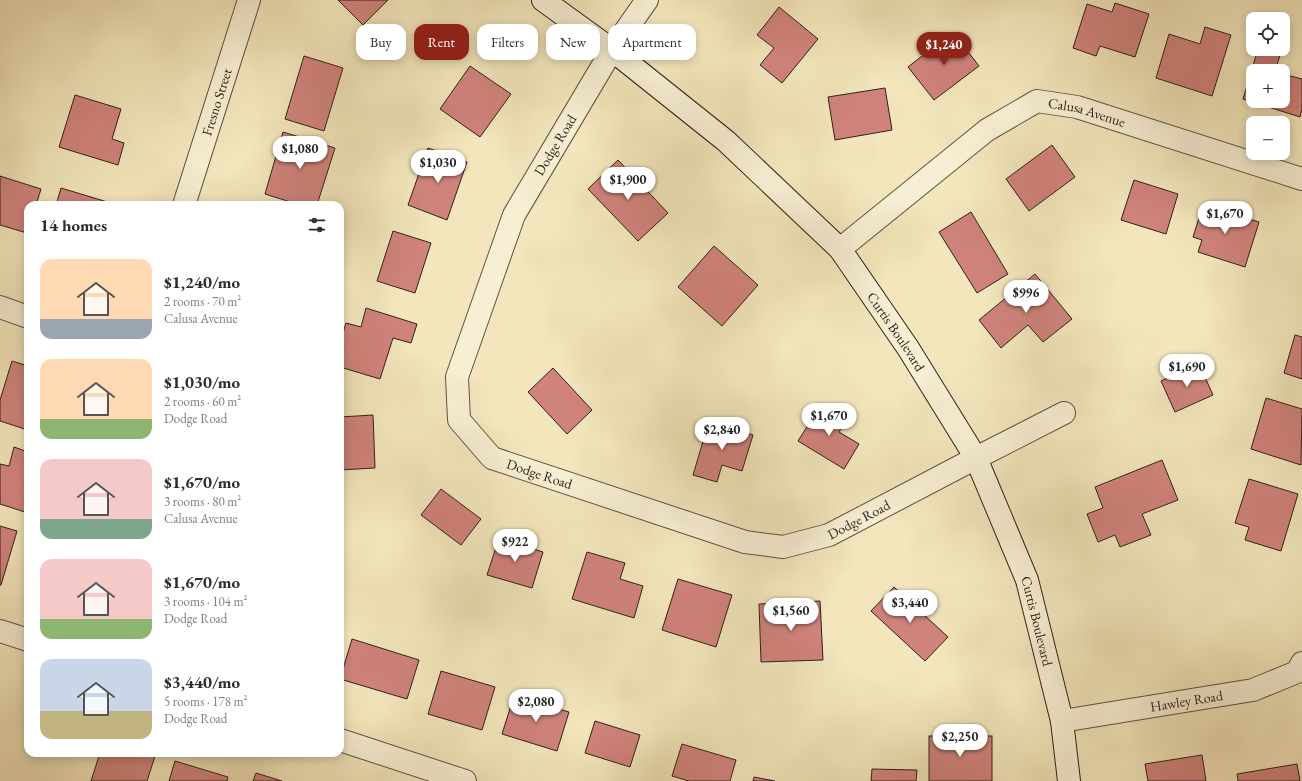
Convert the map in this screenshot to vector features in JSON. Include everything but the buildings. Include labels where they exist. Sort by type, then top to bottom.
[{"type":"street","name":"Fresno Street","points":[[185,201],[250,0]]},
{"type":"street","name":"Curtis Boulevard","points":[[543,0],[608,47]]},
{"type":"street","name":"Dodge Road","points":[[630,24],[647,0]]},
{"type":"street","name":"Dodge Road","points":[[608,57],[514,215],[457,377],[459,420],[492,458],[745,542],[783,547],[829,535],[1064,413]]},
{"type":"street","name":"Curtis Boulevard","points":[[625,60],[726,141],[840,249],[908,348],[976,458],[1027,580],[1062,721],[1069,781]]},
{"type":"street","name":"Calusa Avenue","points":[[840,249],[987,130],[1037,101],[1077,107],[1302,179]]},
{"type":"street","points":[[0,307],[24,316]]},
{"type":"street","points":[[0,631],[24,639]]},
{"type":"street","name":"Hawley Road","points":[[1062,721],[1253,690],[1297,672],[1302,663]]},
{"type":"street","points":[[344,741],[465,781]]}]
